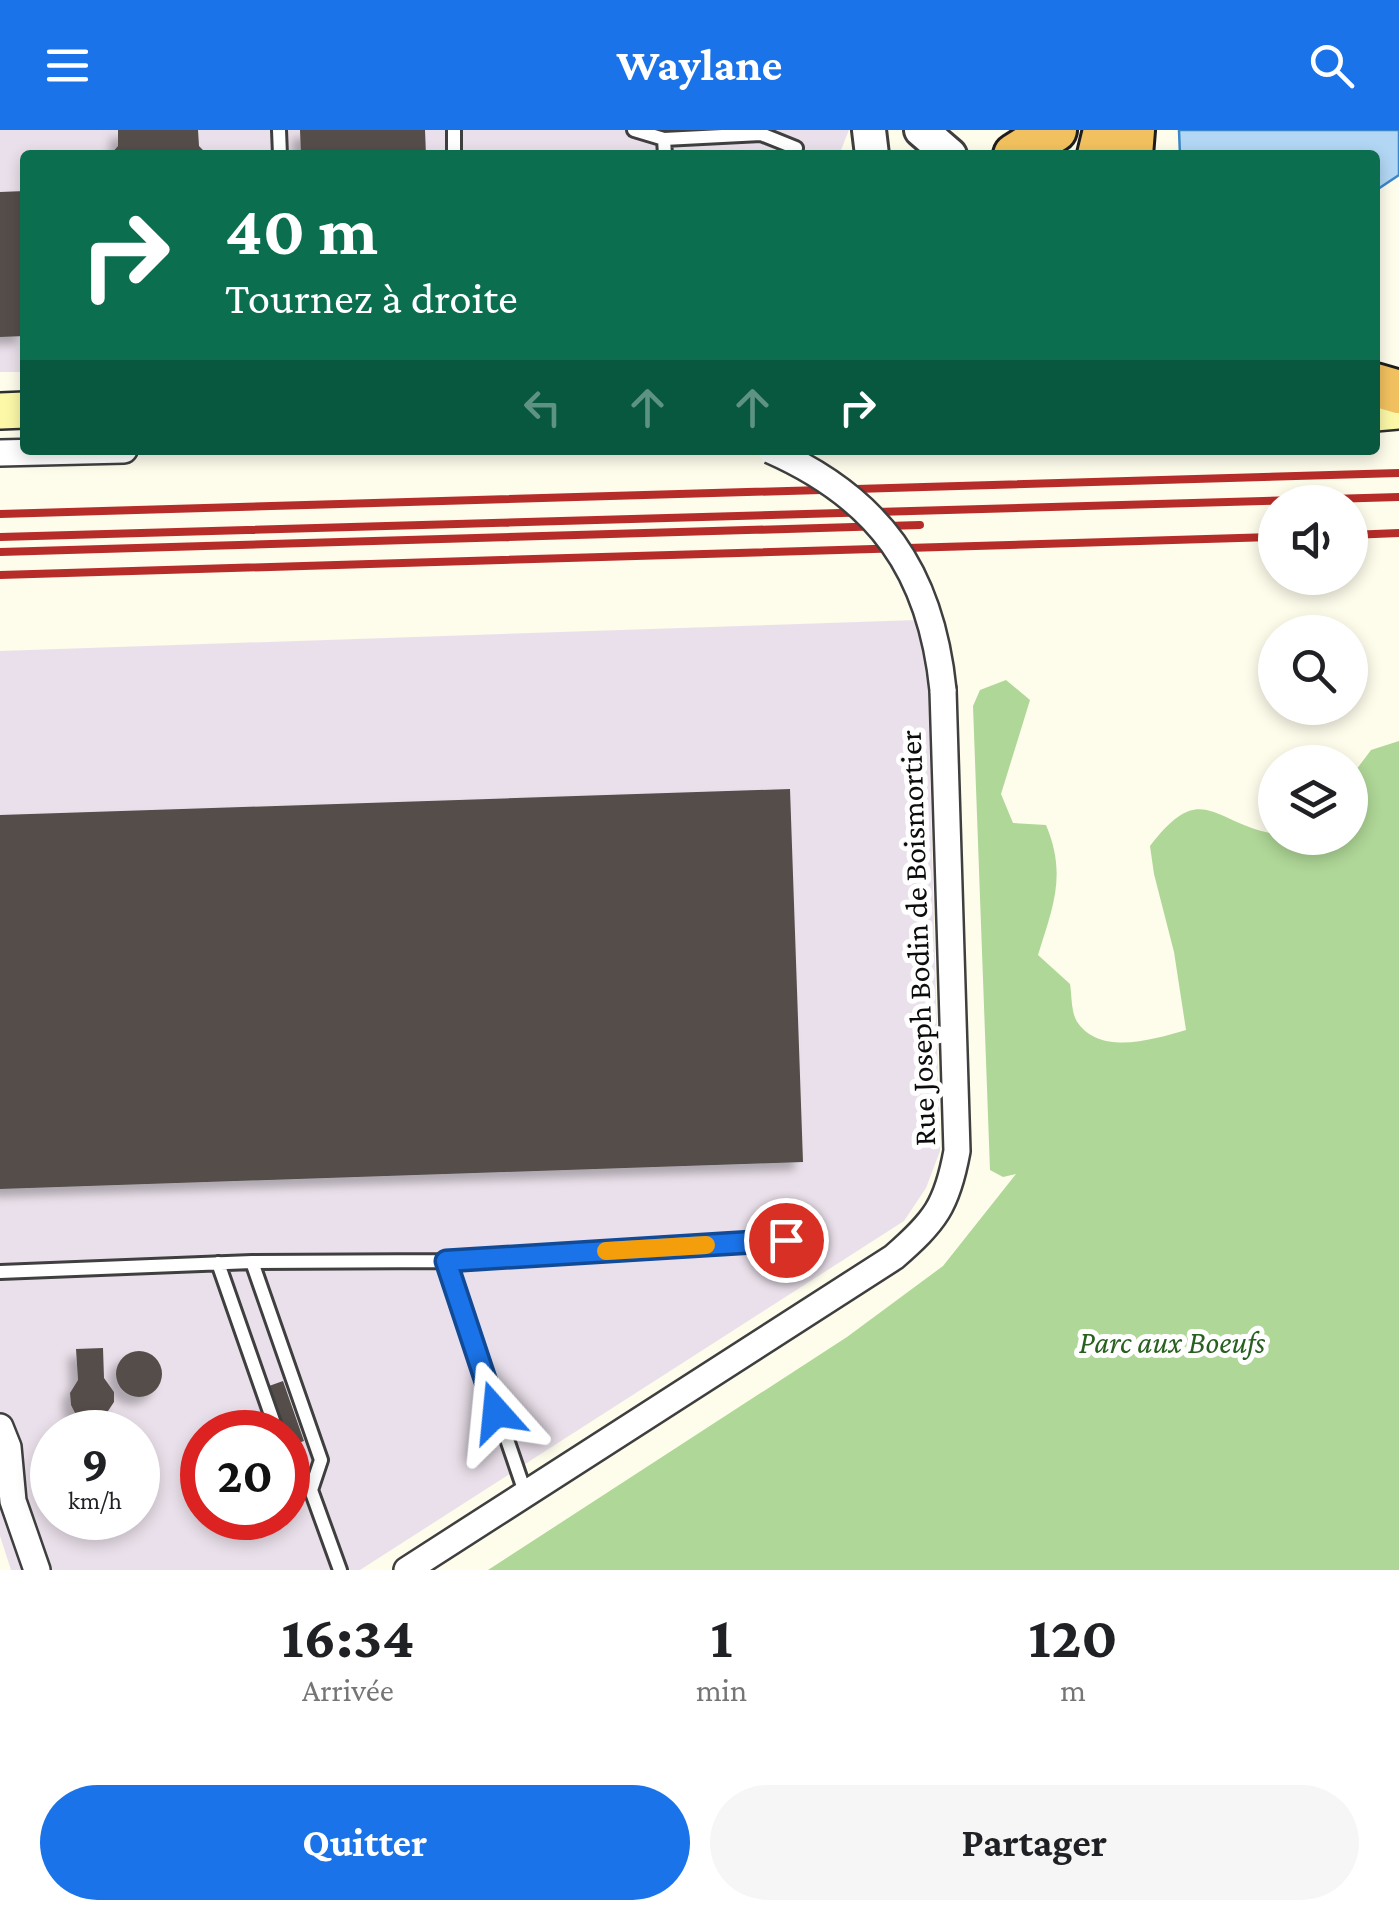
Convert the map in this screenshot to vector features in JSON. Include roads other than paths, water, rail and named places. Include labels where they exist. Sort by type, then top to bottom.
[{"type":"highway","points":[[1022,150],[1055,130]]},
{"type":"street","points":[[920,130],[944,150]]},
{"type":"street","name":"Rue Joseph Bodin de Boismortier","points":[[406,1570],[894,1258],[928,1228],[950,1190],[958,1152],[939,650],[925,600],[892,540],[840,488],[782,455]]},
{"type":"street","points":[[0,1426],[8,1446],[13,1500],[36,1570]]},
{"type":"lane","points":[[634,130],[664,139],[762,134],[795,150]]},
{"type":"lane","points":[[664,139],[665,150]]},
{"type":"lane","points":[[0,1272],[252,1262],[446,1261],[786,1240]]},
{"type":"lane","points":[[446,1261],[526,1495]]},
{"type":"lane","points":[[252,1262],[321,1460],[311,1490],[340,1570]]},
{"type":"lane","points":[[218,1263],[269,1410]]},
{"type":"water","points":[[1179,130],[1399,130],[1399,175],[1380,188],[1380,150],[1180,150]]},
{"type":"railway","points":[[0,514],[1399,473]]},
{"type":"railway","points":[[0,537],[1399,497]]},
{"type":"railway","points":[[0,552],[920,525]]},
{"type":"railway","points":[[1368,534],[1399,533]]},
{"type":"railway","points":[[0,575],[1258,538]]},
{"type":"park label","name":"Parc aux Boeufs","points":[[1172,1342]]}]
